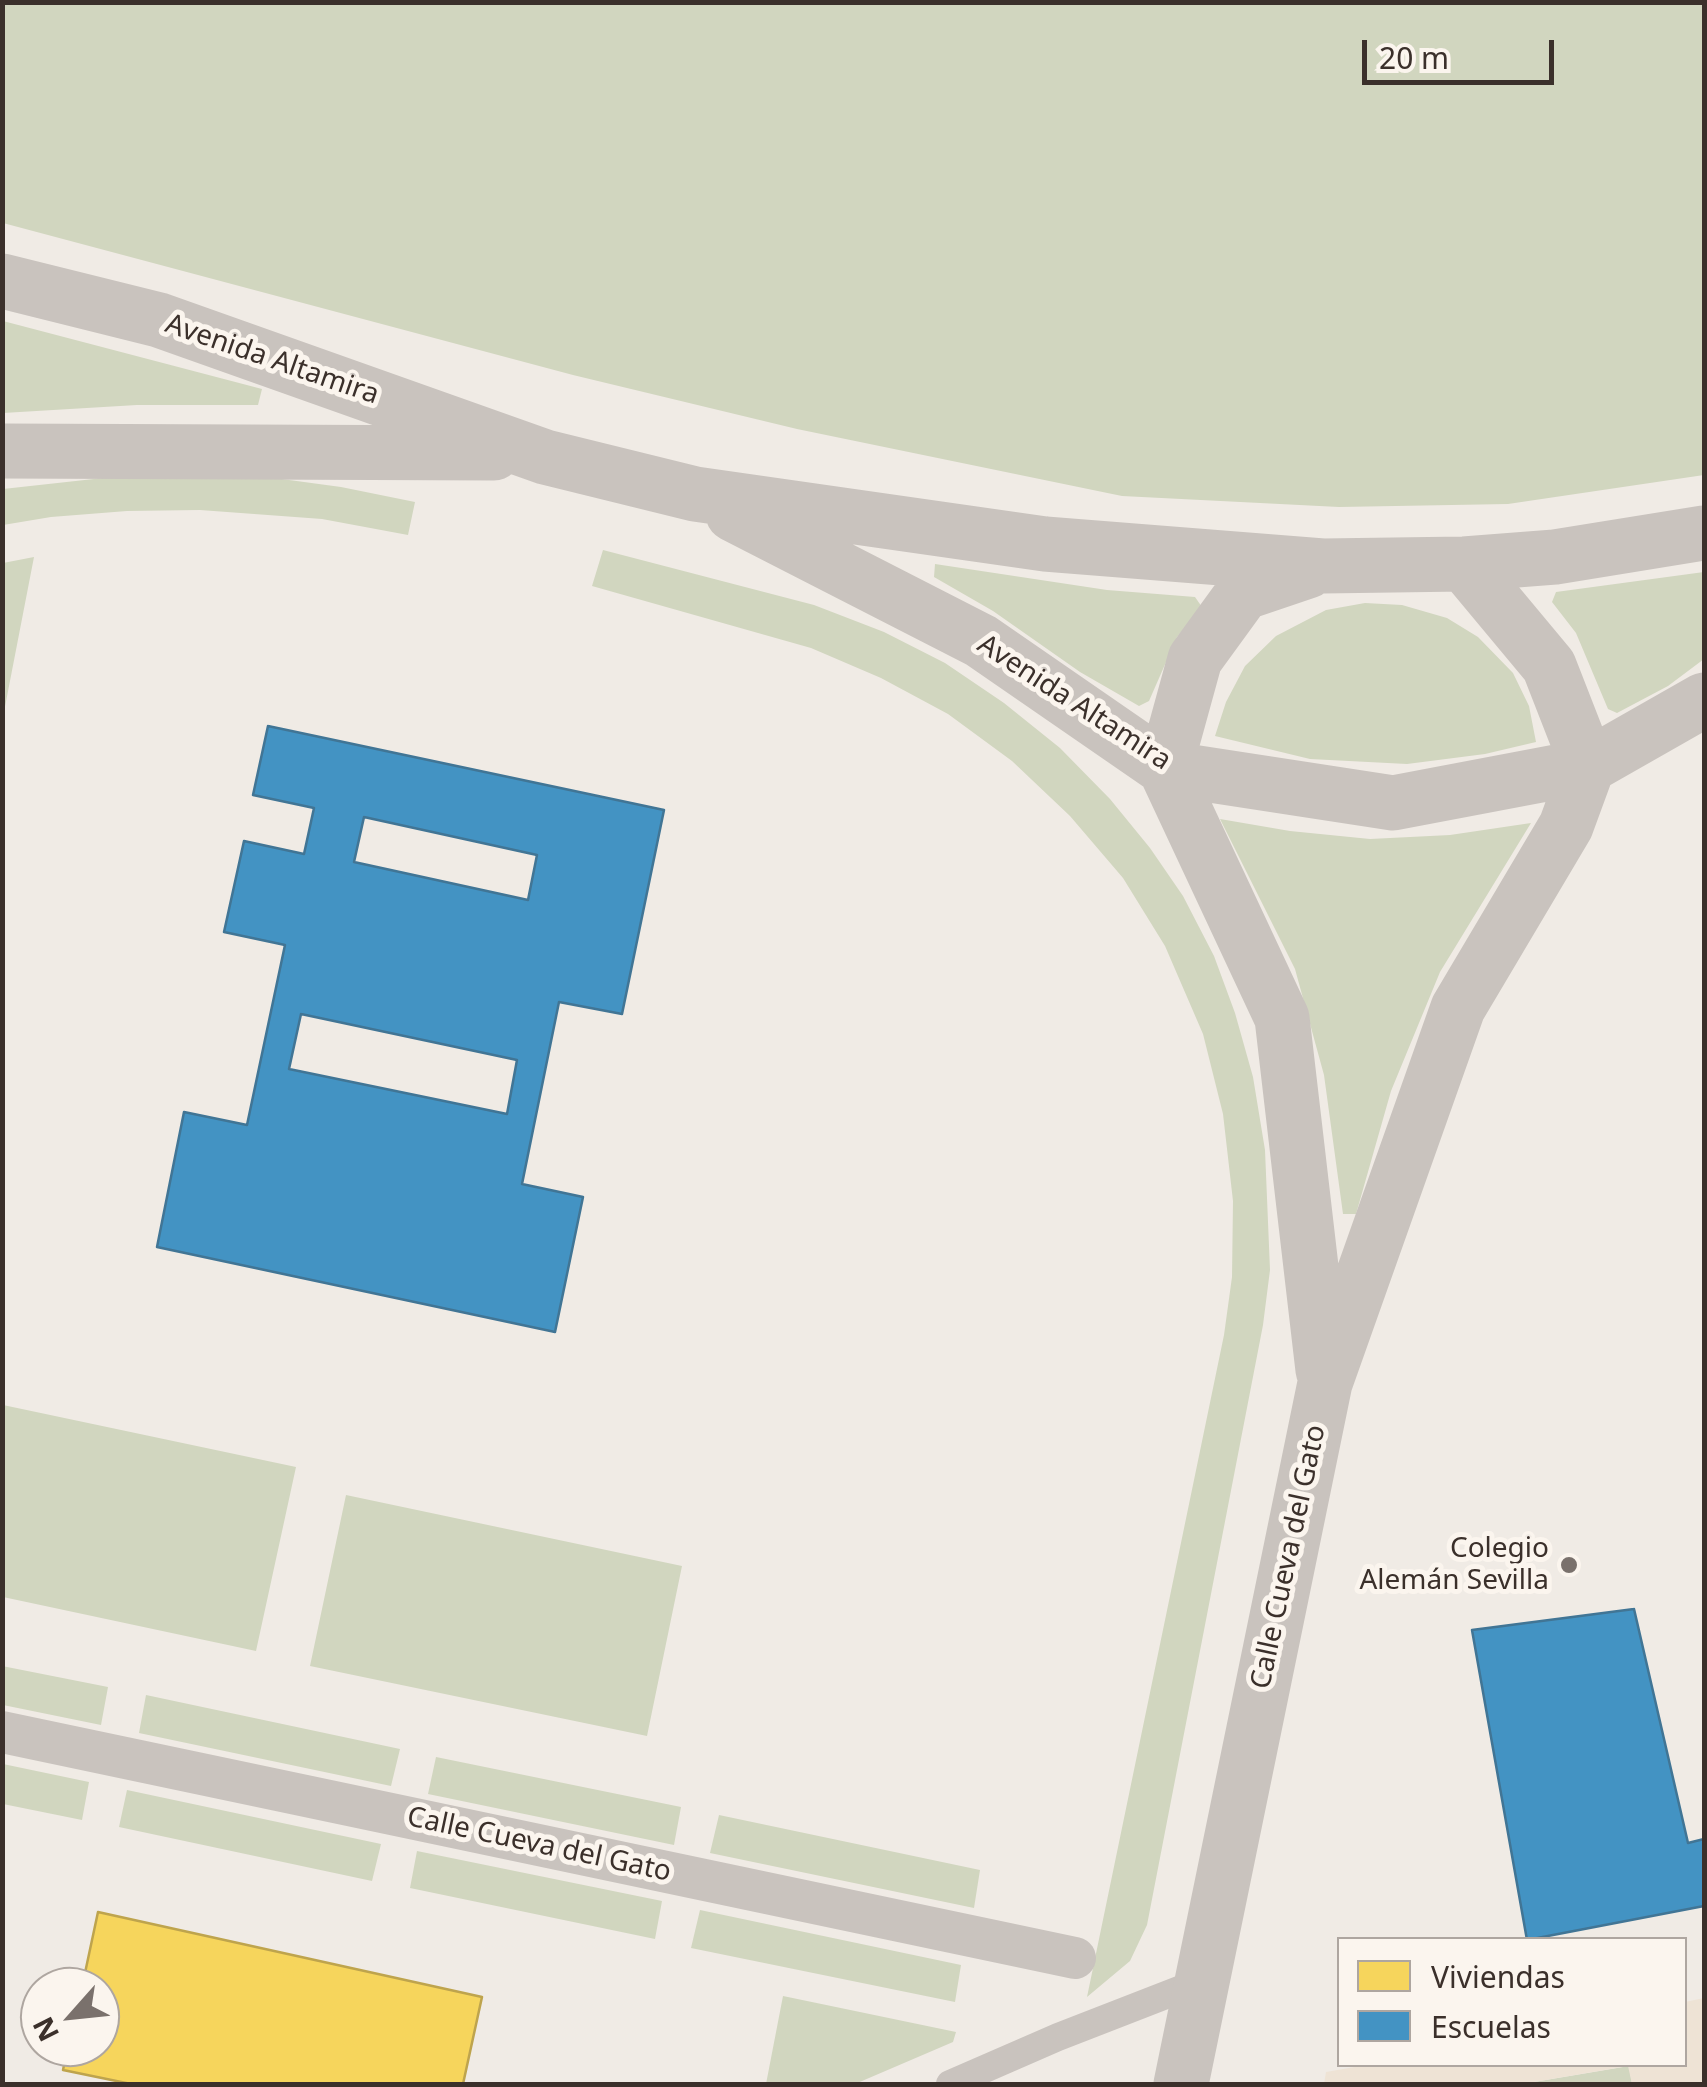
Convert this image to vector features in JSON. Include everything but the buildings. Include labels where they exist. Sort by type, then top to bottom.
[{"type":"street","name":"Avenida Altamira","points":[[2,281],[159,320],[537,453],[695,494],[1045,544],[1323,566],[1464,564],[1555,557],[1704,534]]},
{"type":"street","name":"Avenida Altamira","points":[[2,451],[537,453]]},
{"type":"street","name":"Avenida Altamira","points":[[695,494],[981,642],[1165,768],[1393,804],[1588,766],[1704,700]]},
{"type":"street","points":[[1325,1383],[1458,1008],[1566,826],[1588,766],[1550,666],[1464,564]]},
{"type":"street","points":[[1323,566],[1242,593],[1194,659],[1165,768],[1282,1018],[1325,1383]]},
{"type":"street","name":"Calle Cueva del Gato","points":[[1181,2084],[1325,1383]]},
{"type":"street","name":"Calle Cueva del Gato","points":[[2,1732],[1075,1958]]},
{"type":"lane","points":[[950,2084],[1202,1981]]},
{"type":"green space","points":[[2,3],[1704,3],[1704,475],[1508,504],[1339,507],[1122,496],[797,429],[573,375],[3,223]]},
{"type":"green space","points":[[3,321],[262,389],[258,405],[137,405],[3,413]]},
{"type":"green space","points":[[130,475],[267,477],[415,502],[408,535],[322,519],[200,510],[127,511],[3,525],[3,489]]},
{"type":"green space","points":[[603,550],[814,605],[884,632],[945,663],[1004,703],[1060,748],[1110,799],[1150,848],[1183,896],[1214,956],[1235,1013],[1253,1077],[1265,1150],[1270,1270],[1263,1325],[1147,1925],[1130,1961],[1087,1997],[1224,1335],[1232,1277],[1233,1201],[1223,1114],[1203,1034],[1165,946],[1123,878],[1070,816],[1012,761],[948,714],[881,678],[811,648],[592,586]]},
{"type":"green space","points":[[34,557],[3,717],[3,563]]},
{"type":"green space","points":[[935,564],[1107,590],[1195,597],[1202,607],[1177,637],[1149,701],[1139,706],[934,577]]},
{"type":"green space","points":[[1704,572],[1704,659],[1668,686],[1617,713],[1608,709],[1576,633],[1552,602],[1556,592]]},
{"type":"green space","points":[[1365,603],[1402,605],[1447,618],[1478,637],[1513,673],[1529,706],[1536,742],[1485,754],[1407,764],[1310,759],[1215,736],[1226,702],[1245,666],[1276,636],[1326,610]]},
{"type":"green space","points":[[1220,819],[1370,839],[1450,835],[1531,823],[1440,972],[1391,1091],[1356,1214],[1343,1214],[1324,1075],[1295,969]]},
{"type":"green space","points":[[3,1405],[296,1467],[256,1651],[3,1597]]},
{"type":"green space","points":[[346,1495],[682,1566],[647,1736],[310,1666]]},
{"type":"green space","points":[[2,1666],[108,1687],[101,1725],[3,1705]]},
{"type":"green space","points":[[146,1695],[400,1749],[391,1786],[139,1733]]},
{"type":"green space","points":[[436,1757],[681,1807],[674,1845],[428,1794]]},
{"type":"green space","points":[[3,1764],[89,1782],[82,1820],[3,1804]]},
{"type":"green space","points":[[127,1790],[381,1844],[372,1881],[119,1827]]},
{"type":"green space","points":[[719,1815],[980,1870],[974,1908],[710,1853]]},
{"type":"green space","points":[[417,1851],[662,1901],[655,1939],[410,1888]]},
{"type":"green space","points":[[700,1910],[961,1965],[955,2002],[691,1948]]},
{"type":"green space","points":[[783,1996],[956,2032],[953,2042],[855,2084],[766,2084]]},
{"type":"green space","points":[[1629,2067],[1632,2084],[1522,2084]]},
{"type":"shaded area","points":[[1704,1998],[1704,2084],[1632,2084],[1628,2067],[1687,2067],[1687,2002]]},
{"type":"shaded area","points":[[1355,2067],[1622,2067],[1522,2084],[1324,2084],[1326,2072]]},
{"type":"place","name":"Colegio Alemán Sevilla","points":[[1569,1565]]}]
